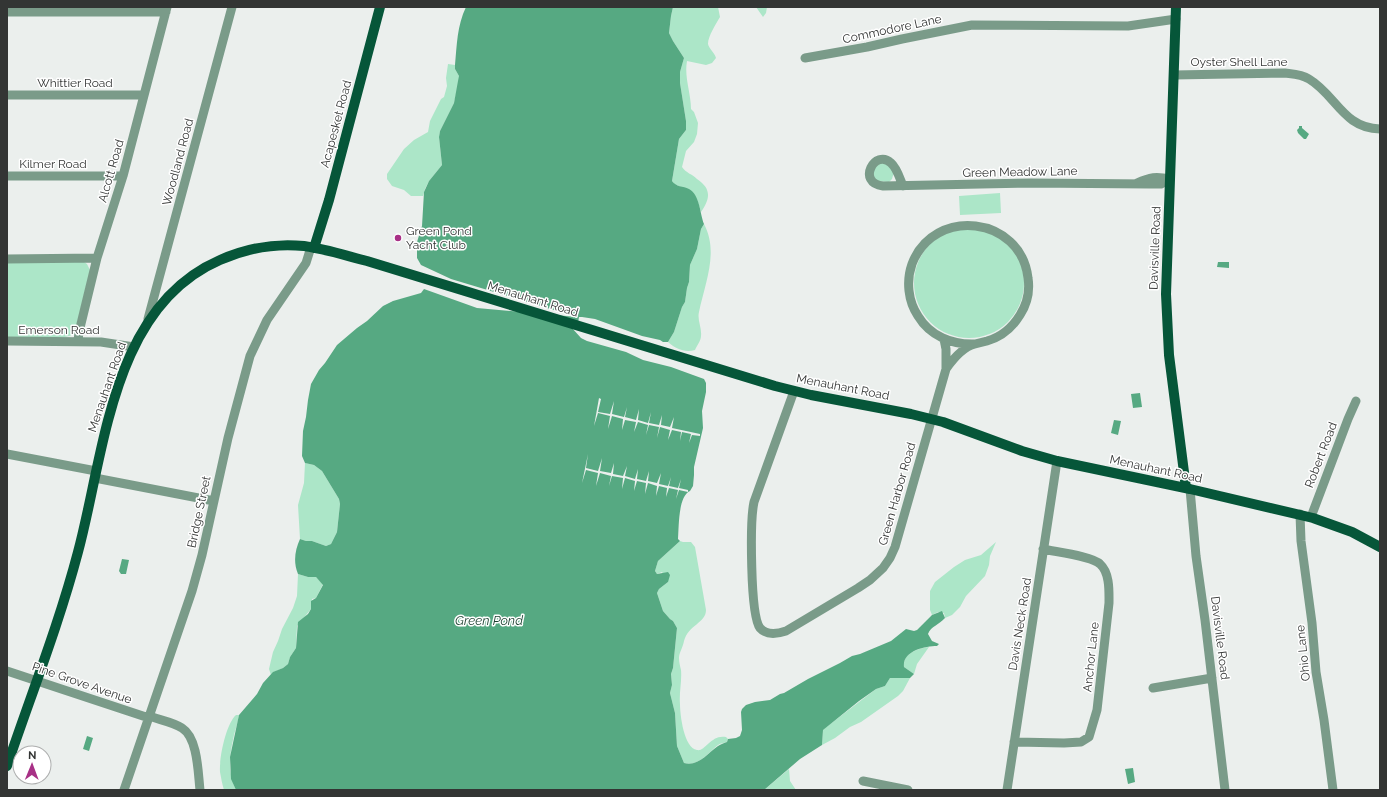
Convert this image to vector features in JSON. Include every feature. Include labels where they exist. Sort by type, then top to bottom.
[{"type":"main road","name":"Acapesket Road","points":[[313,248],[329,200],[380,7]]},
{"type":"main road","name":"Davisville Road","points":[[1176,7],[1166,294],[1167,327],[1188,489]]},
{"type":"main road","name":"Menauhant Road","points":[[7,766],[66,593],[78,551],[108,420],[126,365],[134,347],[148,323],[165,300],[200,270],[214,262],[239,252],[268,246],[313,248],[367,261],[760,382],[834,400],[893,410],[932,419],[1057,461],[1311,517],[1352,532],[1380,547]]},
{"type":"street","name":"Woodland Road","points":[[148,323],[232,7]]},
{"type":"street","points":[[7,12],[166,10]]},
{"type":"street","name":"Alcott Road","points":[[78,341],[78,332],[98,258],[123,176],[166,10]]},
{"type":"street","name":"Commodore Lane","points":[[805,58],[867,47],[902,38],[972,25],[1128,26],[1176,19]]},
{"type":"street","name":"Oyster Shell Lane","points":[[1174,75],[1285,73],[1301,75],[1316,84],[1354,122],[1367,128],[1380,129]]},
{"type":"street","name":"Whittier Road","points":[[7,95],[144,95]]},
{"type":"street","name":"Kilmer Road","points":[[7,176],[123,176]]},
{"type":"street","name":"Green Meadow Lane","points":[[903,186],[1038,183],[1161,184],[1170,179]]},
{"type":"street","points":[[946,369],[964,350],[975,344],[995,338],[1012,325],[1024,307],[1027,299],[1028,286],[1025,265],[1015,246],[991,229],[978,226],[957,226],[937,234],[921,248],[911,267],[909,288],[914,309],[918,317],[936,335],[959,343],[975,344]]},
{"type":"street","name":"Bridge Street","points":[[124,790],[192,591],[202,555],[228,438],[250,356],[267,320],[306,263],[313,248]]},
{"type":"street","points":[[7,259],[98,258]]},
{"type":"street","points":[[932,419],[946,369],[946,349],[944,339]]},
{"type":"street","name":"Emerson Road","points":[[7,342],[78,341],[101,342],[134,347]]},
{"type":"street","name":"Green Harbor Road","points":[[794,391],[752,510],[751,552],[755,613],[760,628],[765,633],[772,634],[786,631],[858,588],[883,568],[895,547],[932,419]]},
{"type":"street","name":"Robert Road","points":[[1311,517],[1356,401]]},
{"type":"street","points":[[7,454],[214,501]]},
{"type":"street","name":"Davis Neck Road","points":[[1007,790],[1043,549],[1047,536],[1052,489],[1057,461]]},
{"type":"street","name":"Davisville Road","points":[[1188,489],[1225,790]]},
{"type":"street","name":"Ohio Lane","points":[[1300,514],[1302,550],[1312,623],[1316,672],[1333,790]]},
{"type":"street","name":"Anchor Lane","points":[[1014,742],[1053,743],[1084,741],[1091,733],[1097,710],[1110,603],[1109,586],[1105,573],[1100,564],[1091,559],[1043,549]]},
{"type":"street","name":"Pine Grove Avenue","points":[[7,671],[180,727],[188,734],[193,746],[200,790]]},
{"type":"street","points":[[1153,688],[1212,678]]},
{"type":"street","points":[[863,781],[908,790]]},
{"type":"shaded area","points":[[673,7],[718,7],[720,17],[708,41],[708,44],[716,58],[712,63],[706,65],[687,61],[686,67],[691,109],[694,112],[698,123],[697,134],[694,142],[686,151],[682,167],[685,171],[702,183],[707,190],[708,198],[701,212],[697,199],[681,187],[674,184],[672,181],[679,139],[686,130],[680,83],[680,72],[684,58],[669,33]]},
{"type":"shaded area","points":[[756,7],[767,7],[766,13],[763,17]]},
{"type":"shaded area","points":[[448,64],[455,65],[455,69],[459,76],[459,81],[454,103],[440,131],[439,137],[442,165],[429,181],[423,196],[411,196],[404,190],[392,186],[387,179],[387,174],[404,149],[414,140],[428,132],[430,121],[441,99],[444,97],[447,86],[446,78]]},
{"type":"shaded area","points":[[884,161],[894,172],[892,179],[889,182],[875,181],[872,168]]},
{"type":"shaded area","points":[[1000,193],[1001,213],[960,215],[959,196]]},
{"type":"shaded area","points":[[704,224],[708,235],[711,257],[699,315],[701,338],[695,350],[684,351],[674,347],[668,342],[674,332],[685,302],[689,282],[690,265],[697,249],[701,229]]},
{"type":"shaded area","points":[[969,228],[990,232],[1008,244],[1020,262],[1024,283],[1020,304],[1008,322],[990,334],[969,338],[948,334],[930,322],[918,304],[914,283],[918,262],[930,244],[948,232]]},
{"type":"shaded area","points":[[7,262],[84,262],[87,264],[90,270],[73,335],[65,337],[7,338]]},
{"type":"shaded area","points":[[305,463],[314,465],[322,471],[339,499],[340,504],[337,532],[331,544],[326,546],[300,539],[298,505],[304,483]]},
{"type":"shaded area","points":[[680,541],[691,542],[695,547],[706,610],[703,618],[689,631],[686,636],[679,656],[681,670],[680,709],[682,723],[689,744],[697,750],[700,750],[716,738],[726,737],[728,739],[727,742],[721,743],[698,761],[689,764],[684,763],[677,746],[675,713],[670,693],[677,628],[673,621],[663,611],[657,593],[659,589],[668,582],[662,572],[657,574],[655,571],[658,561]]},
{"type":"shaded area","points":[[996,542],[990,556],[989,565],[985,576],[966,596],[960,607],[952,615],[945,618],[944,613],[938,612],[932,615],[930,610],[930,591],[935,582],[965,560],[981,555]]},
{"type":"shaded area","points":[[298,574],[308,577],[316,577],[323,584],[316,598],[312,599],[311,609],[297,626],[296,648],[290,657],[288,664],[271,675],[269,669],[273,652],[297,596]]},
{"type":"shaded area","points":[[929,647],[917,664],[914,674],[904,667],[904,662],[908,655],[916,650]]},
{"type":"shaded area","points":[[890,678],[910,678],[903,691],[898,696],[861,722],[850,727],[822,745],[823,730],[825,728],[876,689],[885,686]]},
{"type":"shaded area","points":[[236,715],[239,715],[230,759],[230,771],[236,790],[224,790],[220,772],[222,750],[226,733],[232,719]]},
{"type":"shaded area","points":[[789,769],[790,781],[796,790],[764,790]]},
{"type":"water","name":"Green Pond","points":[[466,7],[673,7],[669,33],[684,58],[680,72],[680,83],[686,130],[679,139],[672,181],[693,192],[698,200],[704,224],[701,229],[697,249],[690,265],[689,282],[685,302],[674,332],[668,342],[642,336],[595,319],[582,317],[579,317],[578,323],[572,328],[581,338],[587,341],[626,352],[643,360],[671,367],[704,379],[706,383],[706,392],[702,411],[703,428],[694,467],[693,486],[686,494],[681,505],[678,539],[680,541],[658,561],[655,571],[657,574],[668,572],[670,575],[668,582],[659,589],[657,593],[663,611],[673,621],[677,628],[670,693],[675,713],[677,746],[684,763],[694,763],[707,756],[721,744],[727,742],[728,739],[740,736],[742,730],[741,712],[746,705],[770,700],[852,656],[891,641],[906,629],[914,631],[917,630],[932,615],[942,611],[945,618],[931,629],[928,634],[932,641],[939,644],[937,646],[915,650],[910,653],[904,662],[904,667],[914,674],[910,678],[890,678],[885,686],[876,689],[859,701],[823,730],[822,745],[800,759],[764,790],[236,790],[231,779],[230,757],[239,715],[273,672],[288,664],[290,657],[296,648],[298,622],[308,614],[311,609],[311,601],[316,598],[323,585],[316,577],[308,577],[298,574],[295,556],[300,539],[326,546],[331,544],[337,532],[340,504],[339,499],[322,471],[314,465],[305,463],[302,456],[303,431],[311,384],[337,345],[383,306],[393,301],[421,293],[424,289],[477,308],[577,317],[451,279],[421,265],[417,258],[417,242],[422,226],[424,192],[429,181],[442,165],[439,137],[440,131],[454,103],[459,76],[455,69],[456,50],[461,21]]},
{"type":"water","points":[[1299,126],[1302,126],[1302,128],[1309,134],[1306,139],[1298,133],[1297,130]]},
{"type":"water","points":[[1218,262],[1229,262],[1229,268],[1217,267]]},
{"type":"water","points":[[1140,393],[1142,407],[1133,408],[1131,394]]},
{"type":"water","points":[[1114,420],[1121,421],[1118,435],[1111,433]]},
{"type":"water","points":[[122,559],[129,560],[126,574],[121,574],[119,571]]},
{"type":"water","points":[[87,736],[93,738],[89,751],[83,749]]},
{"type":"water","points":[[1133,768],[1135,782],[1128,784],[1125,769]]},
{"type":"pier","points":[[599,398],[601,399],[598,412],[610,414],[614,401],[612,414],[624,417],[627,407],[625,417],[636,420],[639,409],[638,420],[648,423],[651,412],[649,423],[659,425],[662,415],[661,425],[670,427],[674,417],[672,428],[700,434],[700,436],[692,435],[689,443],[691,434],[682,432],[680,441],[681,432],[672,430],[668,440],[670,430],[660,427],[657,438],[659,427],[649,425],[646,435],[648,425],[638,422],[634,432],[636,422],[625,420],[622,430],[623,419],[612,416],[608,429],[610,416],[598,413],[594,426]]},
{"type":"pier","points":[[588,454],[586,468],[598,471],[602,458],[600,471],[611,473],[614,463],[613,474],[623,476],[627,466],[625,476],[635,479],[638,469],[637,479],[646,481],[649,471],[648,481],[657,483],[661,473],[659,484],[668,486],[671,477],[669,486],[678,488],[681,479],[679,488],[688,490],[688,492],[679,490],[676,499],[678,490],[669,488],[666,497],[667,488],[659,486],[656,496],[657,486],[648,483],[645,494],[646,483],[637,481],[634,491],[635,481],[625,478],[622,489],[623,478],[612,476],[609,486],[611,476],[600,473],[596,486],[598,473],[586,470],[582,483]]},
{"type":"place","name":"Green Pond Yacht Club","points":[[398,238]]}]
